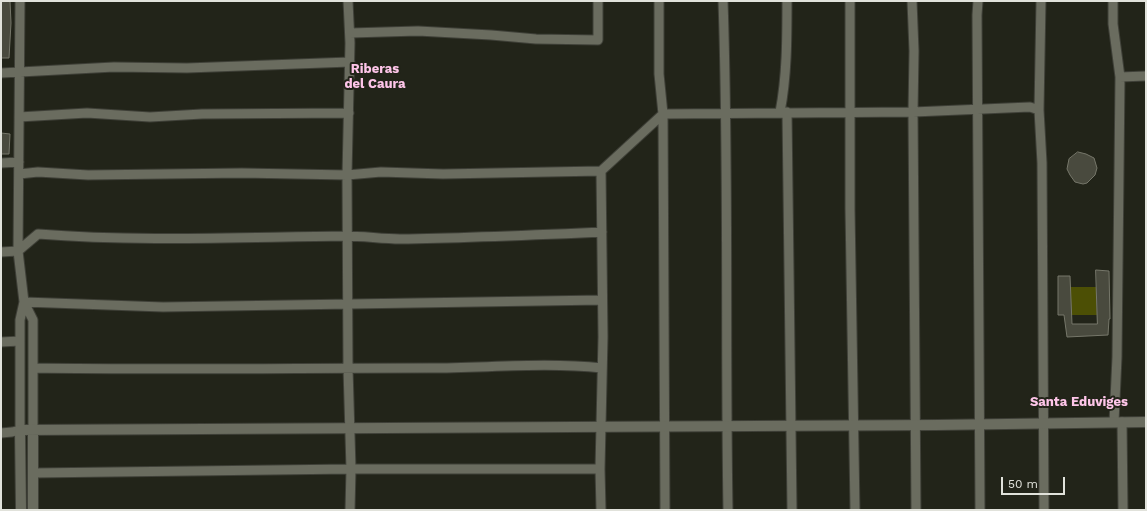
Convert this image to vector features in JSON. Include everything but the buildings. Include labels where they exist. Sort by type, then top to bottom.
[{"type":"street","points":[[20,1],[18,251],[24,302],[20,320],[21,510]]},
{"type":"street","points":[[348,1],[350,62],[347,236],[348,368],[351,428],[350,510]]},
{"type":"street","points":[[350,33],[418,31],[598,40],[598,1]]},
{"type":"street","points":[[659,1],[659,74],[662,114],[663,426],[665,510]]},
{"type":"street","points":[[723,1],[727,212],[726,315],[728,510]]},
{"type":"street","points":[[787,1],[787,35],[783,112],[792,510]]},
{"type":"street","points":[[850,1],[855,510]]},
{"type":"street","points":[[912,1],[914,51],[913,112],[916,510]]},
{"type":"street","points":[[978,1],[980,510]]},
{"type":"street","points":[[1042,1],[1039,110],[1042,163],[1044,510]]},
{"type":"street","points":[[1113,1],[1113,24],[1120,77],[1117,357],[1118,422],[1123,510]]},
{"type":"street","points":[[1,73],[114,67],[187,68],[350,62]]},
{"type":"street","points":[[1120,77],[1146,76]]},
{"type":"street","points":[[18,174],[38,172],[88,175],[242,173],[347,175],[381,172],[450,174],[601,171],[662,114],[850,111],[913,112],[978,108],[1030,107],[1039,110]]},
{"type":"street","points":[[19,117],[87,113],[150,116],[202,114],[349,113]]},
{"type":"street","points":[[1,163],[19,162]]},
{"type":"street","points":[[601,171],[601,510]]},
{"type":"street","points":[[1,252],[18,251],[38,234],[70,237],[128,238],[347,236],[398,239],[602,232]]},
{"type":"street","points":[[24,302],[163,307],[602,300]]},
{"type":"street","points":[[24,302],[33,320],[33,510]]},
{"type":"street","points":[[1,342],[20,341]]},
{"type":"street","points":[[33,368],[454,368],[564,365],[602,368]]},
{"type":"street","points":[[1,433],[20,430],[791,426],[1146,422]]},
{"type":"street","points":[[33,473],[351,469],[600,469]]},
{"type":"shaded area","points":[[1070,287],[1096,287],[1097,315],[1071,315]]},
{"type":"district","name":"Riberas del Caura","points":[[375,76]]},
{"type":"district","name":"Santa Eduviges","points":[[1079,402]]}]
